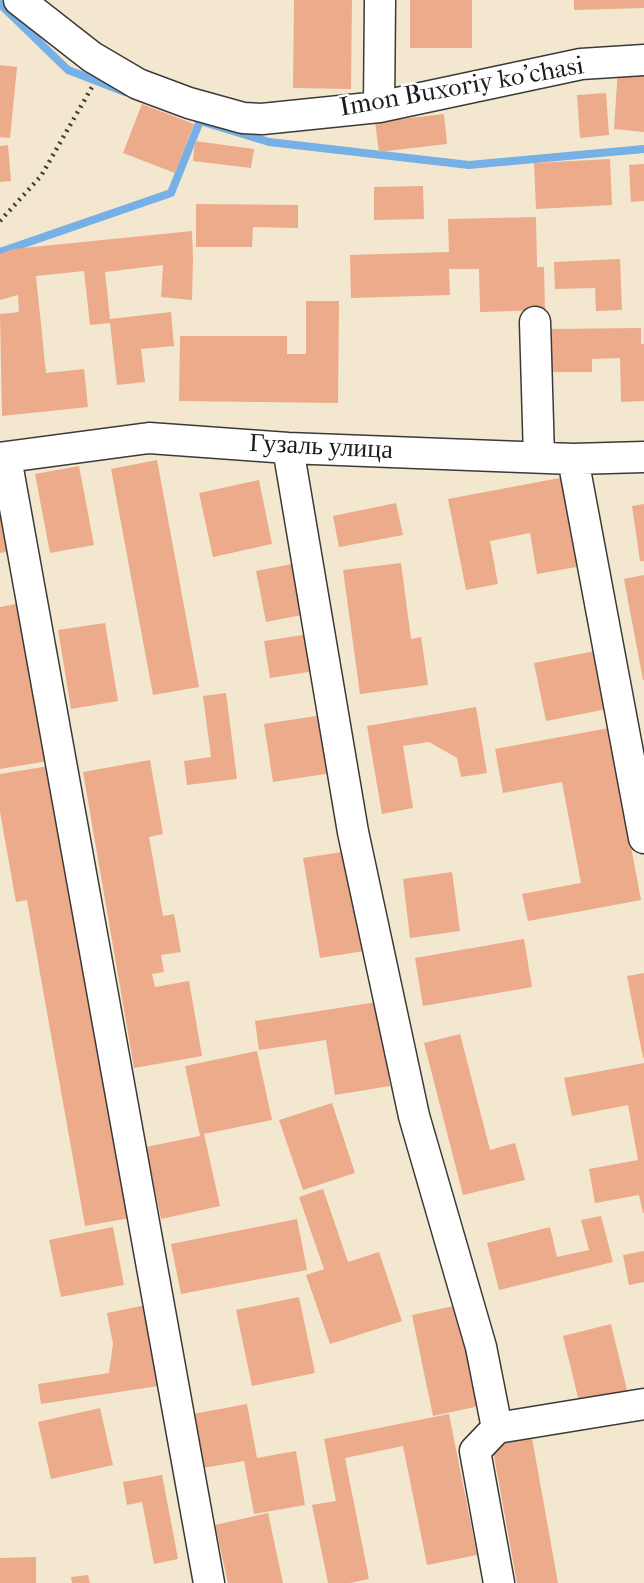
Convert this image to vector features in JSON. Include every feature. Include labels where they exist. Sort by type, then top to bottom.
[{"type":"street","name":"Imon Buxoriy ko'chasi","points":[[19,0],[105,65],[138,84],[243,118],[262,119],[379,107],[581,64],[644,60]]},
{"type":"street","points":[[379,107],[380,0]]},
{"type":"street","points":[[536,323],[539,457]]},
{"type":"street","name":"Гузаль улица","points":[[3,458],[149,438],[288,448],[573,459],[644,457]]},
{"type":"street","points":[[288,448],[359,859],[414,1116],[481,1348],[497,1427]]},
{"type":"street","points":[[3,458],[209,1583]]},
{"type":"street","points":[[573,459],[644,838]]},
{"type":"street","points":[[499,1583],[475,1451],[497,1427],[644,1404]]},
{"type":"path","points":[[0,221],[41,176],[105,65]]},
{"type":"building","points":[[294,0],[352,0],[351,89],[293,88]]},
{"type":"building","points":[[410,0],[472,0],[472,48],[410,48]]},
{"type":"building","points":[[574,0],[644,0],[644,8],[574,10]]},
{"type":"building","points":[[0,65],[17,67],[10,138],[0,137]]},
{"type":"building","points":[[618,69],[644,71],[644,132],[614,129]]},
{"type":"building","points":[[606,93],[609,135],[580,138],[577,95]]},
{"type":"building","points":[[142,104],[194,124],[175,173],[123,153]]},
{"type":"building","points":[[444,114],[447,144],[379,152],[375,122]]},
{"type":"building","points":[[195,141],[254,149],[251,168],[193,161]]},
{"type":"building","points":[[8,145],[11,181],[0,182],[0,146]]},
{"type":"building","points":[[610,159],[612,205],[536,209],[534,163]]},
{"type":"building","points":[[644,164],[644,201],[631,202],[629,165]]},
{"type":"building","points":[[423,186],[424,219],[374,220],[374,187]]},
{"type":"building","points":[[196,204],[298,205],[298,228],[253,227],[252,247],[196,247]]},
{"type":"building","points":[[536,217],[537,267],[544,267],[545,310],[480,312],[479,269],[449,269],[450,295],[351,298],[350,255],[449,252],[448,219]]},
{"type":"building","points":[[192,231],[192,300],[161,297],[163,265],[105,272],[110,319],[171,312],[174,346],[141,349],[145,382],[117,385],[110,323],[90,325],[84,271],[36,276],[46,373],[84,369],[88,407],[2,416],[0,314],[19,312],[18,295],[0,300],[0,254],[13,249]]},
{"type":"building","points":[[620,259],[622,310],[596,311],[595,288],[555,289],[554,262]]},
{"type":"building","points":[[306,301],[339,301],[338,403],[179,401],[180,336],[287,336],[287,354],[306,354]]},
{"type":"building","points":[[641,328],[641,344],[644,344],[644,401],[621,402],[620,358],[592,359],[592,372],[551,372],[550,329]]},
{"type":"building","points":[[157,460],[199,687],[153,695],[111,469]]},
{"type":"building","points":[[79,466],[94,545],[50,553],[35,474]]},
{"type":"building","points":[[565,477],[582,566],[537,574],[530,533],[490,541],[498,584],[466,590],[448,499]]},
{"type":"building","points":[[259,480],[272,544],[213,557],[199,493]]},
{"type":"building","points":[[396,503],[403,535],[339,547],[333,516]]},
{"type":"building","points":[[644,504],[644,561],[640,561],[632,506]]},
{"type":"building","points":[[6,514],[12,551],[0,553],[0,515]]},
{"type":"building","points":[[297,563],[307,614],[266,622],[256,571]]},
{"type":"building","points":[[401,563],[411,639],[421,637],[428,685],[360,694],[343,570]]},
{"type":"building","points":[[644,575],[644,680],[643,680],[624,579]]},
{"type":"building","points":[[22,603],[48,761],[0,769],[0,607]]},
{"type":"building","points":[[105,623],[118,701],[71,709],[58,630]]},
{"type":"building","points":[[309,634],[315,671],[270,678],[264,641]]},
{"type":"building","points":[[595,651],[607,709],[546,721],[534,663]]},
{"type":"building","points":[[226,693],[237,779],[187,785],[184,761],[211,757],[203,696]]},
{"type":"building","points":[[476,707],[487,773],[461,777],[457,758],[429,742],[403,746],[413,808],[382,814],[367,726]]},
{"type":"building","points":[[329,714],[338,772],[273,782],[264,724]]},
{"type":"building","points":[[609,728],[641,900],[528,921],[522,894],[581,883],[562,782],[503,793],[495,749]]},
{"type":"building","points":[[150,760],[163,834],[149,837],[163,916],[174,914],[181,952],[161,955],[164,972],[152,974],[155,987],[189,981],[202,1056],[134,1068],[83,772]]},
{"type":"building","points":[[55,765],[135,1217],[85,1226],[27,900],[16,902],[0,812],[0,774]]},
{"type":"building","points":[[348,851],[364,951],[320,958],[303,858]]},
{"type":"building","points":[[452,872],[460,931],[410,938],[403,879]]},
{"type":"building","points":[[524,939],[532,987],[423,1006],[415,958]]},
{"type":"building","points":[[644,973],[644,1057],[643,1058],[627,976]]},
{"type":"building","points":[[377,1002],[390,1086],[335,1095],[326,1040],[259,1050],[255,1021]]},
{"type":"building","points":[[460,1034],[490,1150],[515,1143],[525,1180],[463,1195],[424,1043]]},
{"type":"building","points":[[257,1051],[272,1120],[204,1134],[220,1206],[161,1219],[146,1147],[200,1136],[185,1066]]},
{"type":"building","points":[[644,1063],[643,1213],[639,1195],[595,1203],[589,1169],[638,1160],[628,1105],[572,1116],[564,1078]]},
{"type":"building","points":[[332,1103],[355,1173],[303,1190],[279,1120]]},
{"type":"building","points":[[323,1189],[348,1262],[379,1252],[402,1321],[330,1344],[306,1275],[324,1269],[299,1197]]},
{"type":"building","points":[[601,1216],[613,1262],[499,1290],[487,1243],[550,1227],[557,1257],[589,1250],[581,1220]]},
{"type":"building","points":[[297,1219],[307,1270],[181,1294],[171,1244]]},
{"type":"building","points":[[113,1227],[124,1285],[61,1297],[49,1240]]},
{"type":"building","points":[[644,1251],[644,1282],[629,1285],[623,1255]]},
{"type":"building","points":[[299,1297],[315,1373],[252,1386],[236,1310]]},
{"type":"building","points":[[463,1304],[484,1405],[433,1416],[412,1315]]},
{"type":"building","points":[[146,1305],[158,1386],[41,1404],[38,1384],[109,1373],[113,1344],[107,1313]]},
{"type":"building","points":[[611,1324],[628,1394],[580,1406],[563,1336]]},
{"type":"building","points":[[247,1404],[257,1458],[296,1451],[305,1505],[254,1514],[244,1461],[203,1468],[193,1414]]},
{"type":"building","points":[[100,1408],[113,1465],[51,1479],[38,1422]]},
{"type":"building","points":[[449,1414],[477,1555],[427,1565],[403,1446],[345,1458],[369,1579],[350,1583],[328,1583],[312,1505],[336,1501],[324,1439]]},
{"type":"building","points":[[532,1438],[558,1583],[517,1583],[492,1445]]},
{"type":"building","points":[[162,1475],[178,1559],[154,1564],[142,1502],[127,1505],[123,1482]]},
{"type":"building","points":[[268,1513],[283,1583],[228,1583],[215,1525]]},
{"type":"building","points":[[36,1557],[36,1583],[0,1583],[0,1558]]},
{"type":"building","points":[[88,1575],[90,1583],[72,1583],[71,1577]]},
{"type":"waterway","points":[[0,4],[68,70],[125,92]]},
{"type":"waterway","points":[[0,252],[171,193],[200,121],[269,142],[469,165],[644,149]]}]
